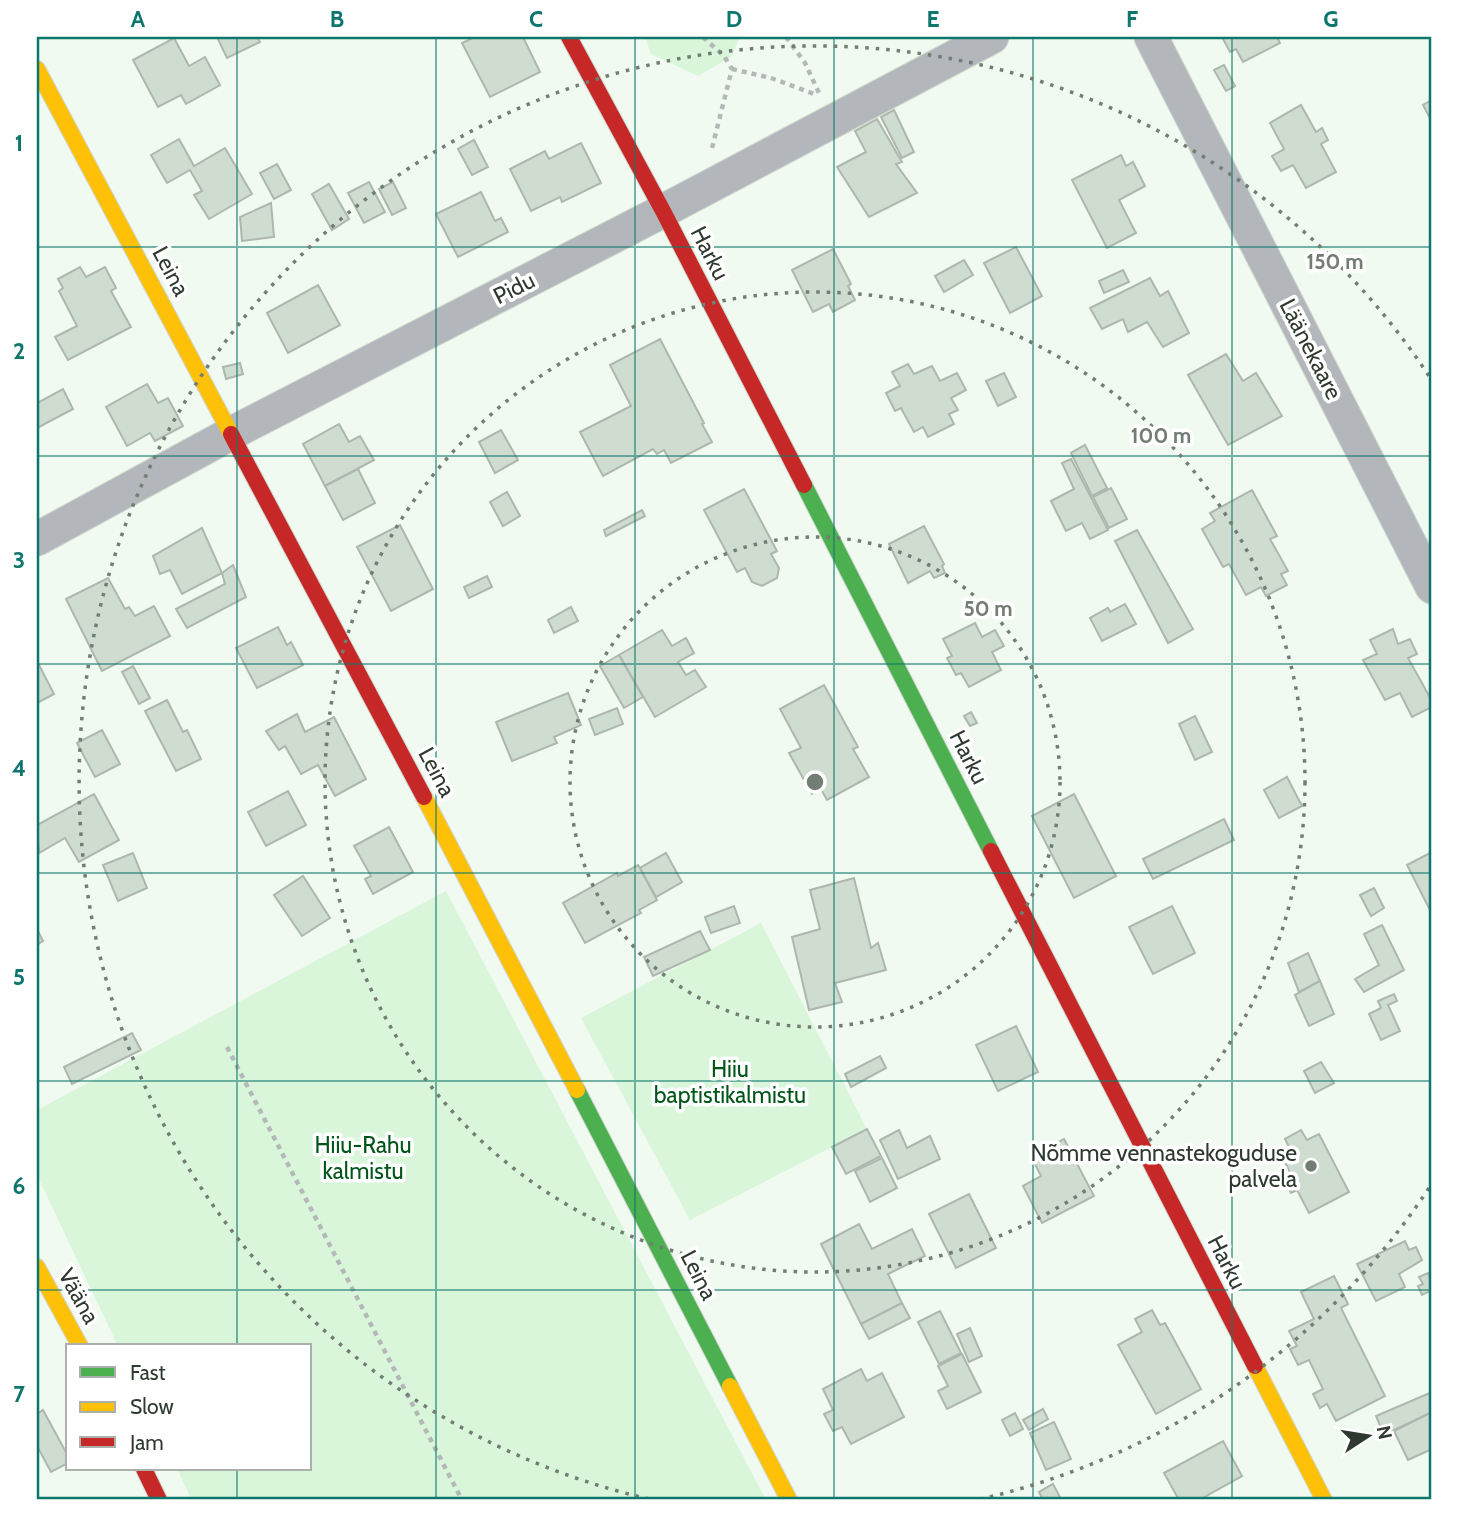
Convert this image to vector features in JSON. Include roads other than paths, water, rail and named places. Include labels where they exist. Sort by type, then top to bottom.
[{"type":"street","name":"Harku","points":[[569,37],[663,211],[1324,1500]]},
{"type":"street","name":"Pidu","points":[[37,539],[232,433],[663,211],[992,37]]},
{"type":"street","name":"Läänekaare","points":[[1151,37],[1432,587]]},
{"type":"street","name":"Leina","points":[[37,69],[462,867],[789,1500]]},
{"type":"street","name":"Vääna","points":[[37,1267],[79,1344]]},
{"type":"street","points":[[144,1470],[159,1500]]},
{"type":"place","name":"Nõmme vennastekoguduse palvela","points":[[1311,1166]]},
{"type":"park label","name":"Hiiu baptistikalmistu","points":[[730,1082]]},
{"type":"park label","name":"Hiiu-Rahu kalmistu","points":[[363,1158]]}]
